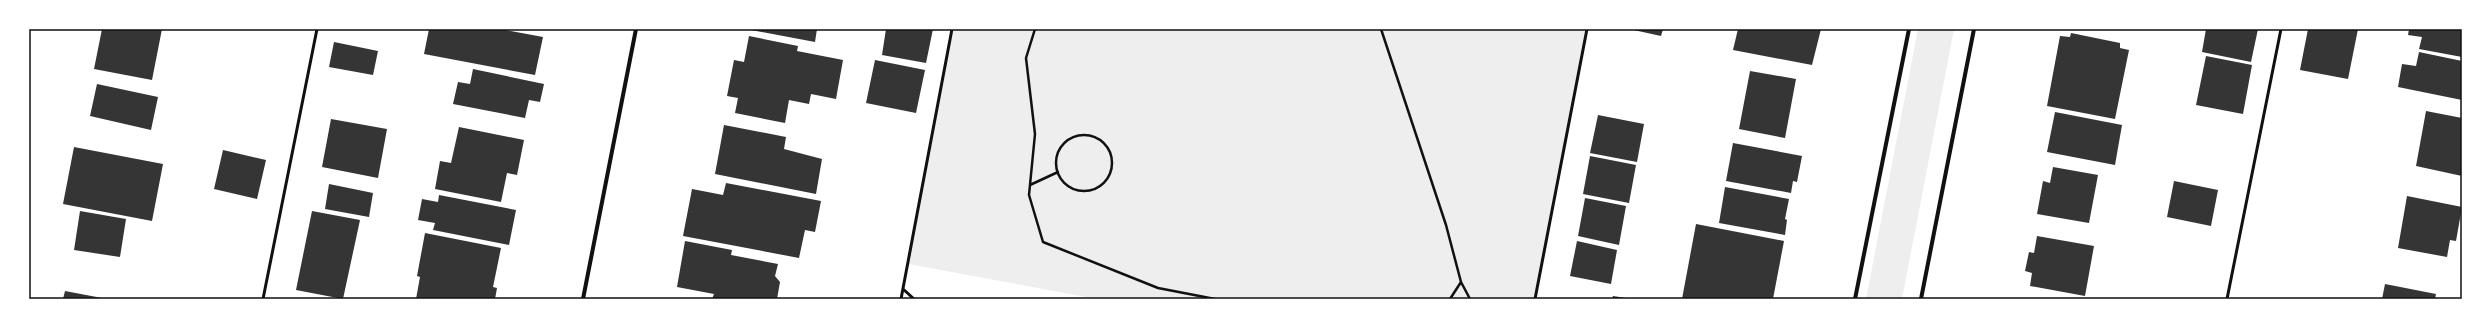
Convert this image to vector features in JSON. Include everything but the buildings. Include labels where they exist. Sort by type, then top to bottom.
[{"type":"street","points":[[583,299],[636,29]]},
{"type":"street","points":[[1856,299],[1909,29]]},
{"type":"street","points":[[1921,299],[1974,29]]},
{"type":"lane","points":[[263,299],[317,29]]},
{"type":"lane","points":[[902,299],[952,29]]},
{"type":"lane","points":[[1535,299],[1587,29]]},
{"type":"lane","points":[[2228,299],[2281,29]]},
{"type":"lane","points":[[903,289],[914,299]]},
{"type":"path","points":[[1035,29],[1026,58],[1035,134],[1029,195],[1043,242],[1158,288],[1215,299]]},
{"type":"path","points":[[1381,29],[1446,225],[1461,282],[1470,299]]},
{"type":"path","points":[[1078,136],[1090,136],[1101,140],[1111,155],[1112,166],[1108,177],[1093,190],[1072,188],[1063,181],[1058,172],[1056,160],[1060,149],[1068,140],[1078,136]]},
{"type":"path","points":[[1030,185],[1058,172]]},
{"type":"path","points":[[1450,299],[1461,282]]},
{"type":"shaded area","points":[[952,29],[1587,29],[1535,299],[1097,299],[908,264]]},
{"type":"shaded area","points":[[1918,29],[1954,29],[1902,299],[1866,299]]}]
